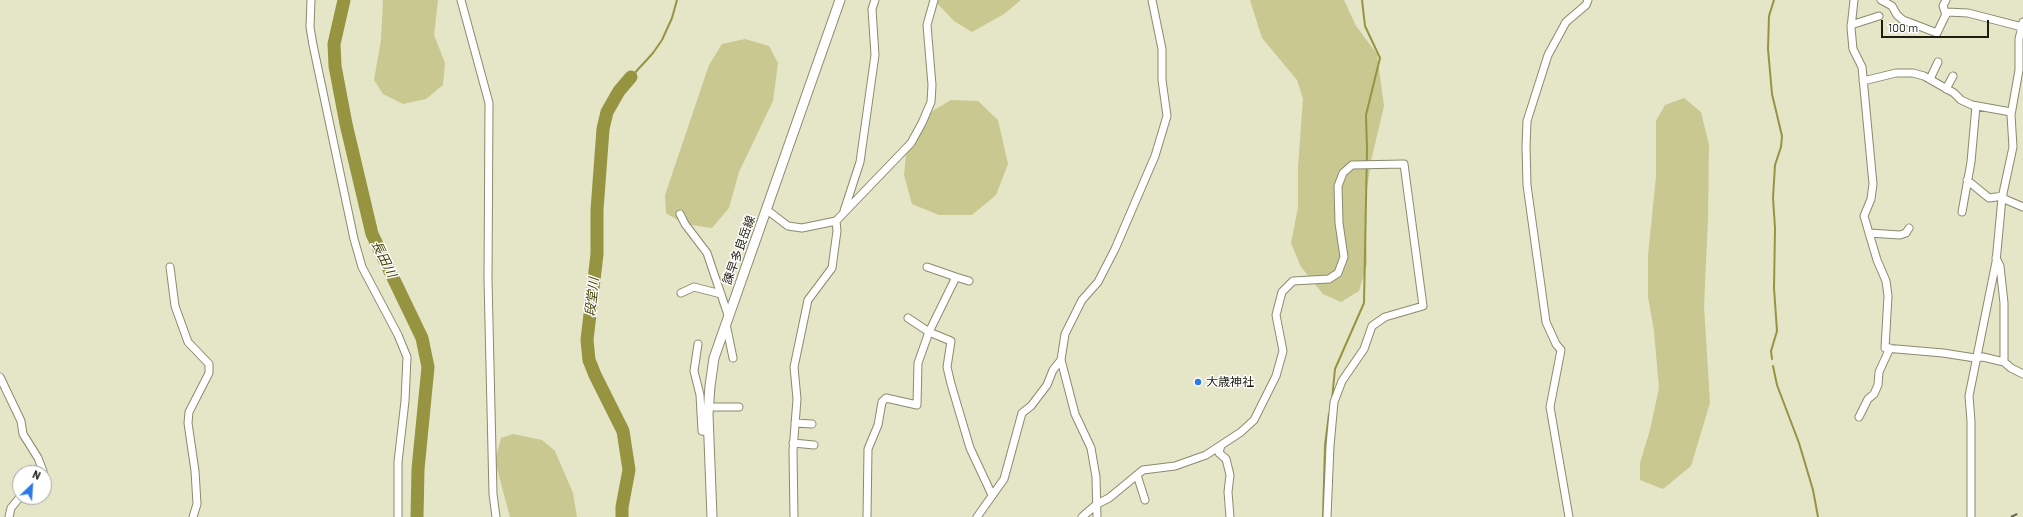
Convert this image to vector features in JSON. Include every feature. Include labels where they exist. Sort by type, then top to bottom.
[{"type":"main road","name":"諫早多良岳線","points":[[712,517],[709,407],[714,358],[840,0]]},
{"type":"street","points":[[311,0],[310,27],[313,45],[354,239],[362,267],[398,335],[407,357],[406,401],[398,462],[398,517]]},
{"type":"street","points":[[461,0],[489,103],[488,288],[493,486],[496,517]]},
{"type":"street","points":[[843,213],[860,162],[875,55],[872,9],[875,0]]},
{"type":"street","points":[[767,210],[788,226],[802,228],[836,221],[912,142],[931,102],[932,85],[927,25],[934,0]]},
{"type":"street","points":[[1097,517],[1096,477],[1091,448],[1075,414],[1061,360],[1065,334],[1082,300],[1098,282],[1115,249],[1155,156],[1167,116],[1162,80],[1162,49],[1152,0]]},
{"type":"street","points":[[1569,517],[1550,406],[1561,350],[1556,344],[1546,322],[1528,185],[1526,146],[1527,121],[1548,56],[1566,22],[1586,5],[1588,0]]},
{"type":"street","points":[[1854,0],[1851,25],[1853,49],[1862,67],[1873,184],[1871,199],[1864,216],[1886,281],[1888,296],[1885,348],[1975,358],[1983,357],[2004,362],[2011,368],[2023,374]]},
{"type":"street","points":[[1881,0],[1892,6],[1897,15],[1904,20],[1936,34],[1947,12],[1968,13],[2022,24],[2019,39],[2019,70],[2011,112],[2013,147],[2003,197],[1996,258],[1983,330],[1975,358],[1969,396],[1971,421],[1971,517]]},
{"type":"street","points":[[1946,0],[1943,6],[1946,15]]},
{"type":"street","points":[[1851,25],[1879,16]]},
{"type":"street","points":[[1930,79],[1938,62]]},
{"type":"street","points":[[1863,81],[1896,73],[1913,73],[1930,79],[1960,100],[1976,106],[2011,112]]},
{"type":"street","points":[[1946,89],[1953,76]]},
{"type":"street","points":[[1962,212],[1971,162],[1976,106]]},
{"type":"street","points":[[1082,517],[1097,504],[1109,498],[1143,470],[1176,466],[1206,455],[1240,432],[1254,420],[1276,376],[1284,351],[1276,315],[1282,292],[1293,281],[1329,279],[1338,273],[1344,257],[1339,223],[1338,186],[1343,173],[1352,165],[1404,164],[1423,306],[1385,317],[1372,326],[1364,349],[1342,381],[1334,402],[1330,446],[1327,517]]},
{"type":"street","points":[[1967,180],[1989,198],[2003,197],[2023,207]]},
{"type":"street","points":[[680,214],[685,224],[707,253],[721,294],[727,318],[733,358]]},
{"type":"street","points":[[794,517],[794,443],[796,399],[794,367],[808,300],[832,268],[837,231],[836,221]]},
{"type":"street","points":[[1869,233],[1900,235],[1906,233],[1909,228]]},
{"type":"street","points":[[1996,258],[2000,266],[2004,303],[2004,362]]},
{"type":"street","points":[[170,267],[175,306],[188,342],[209,364],[210,373],[190,412],[188,423],[197,504],[193,517]]},
{"type":"street","points":[[927,267],[969,281]]},
{"type":"street","points":[[866,517],[868,449],[878,425],[882,402],[886,398],[917,405],[918,363],[929,332],[956,277]]},
{"type":"street","points":[[681,293],[694,287],[721,294]]},
{"type":"street","points":[[908,318],[929,332],[951,341],[947,367],[951,384],[970,448],[992,494]]},
{"type":"street","points":[[698,344],[694,371],[700,395],[702,431],[709,432]]},
{"type":"street","points":[[1859,416],[1868,399],[1874,394],[1878,385],[1879,372],[1890,348]]},
{"type":"street","points":[[977,517],[1004,479],[1022,413],[1031,406],[1047,385],[1053,370],[1061,360]]},
{"type":"street","points":[[0,377],[22,420],[23,434],[41,465]]},
{"type":"street","points":[[709,407],[739,407]]},
{"type":"street","points":[[795,423],[812,424]]},
{"type":"street","points":[[794,443],[814,445]]},
{"type":"street","points":[[1221,444],[1219,453],[1226,459],[1230,475],[1228,492],[1230,517]]},
{"type":"street","points":[[1137,475],[1145,500]]},
{"type":"street","points":[[9,517],[11,508],[13,505]]},
{"type":"shaded area","points":[[383,0],[438,0],[434,35],[445,63],[443,85],[426,99],[403,104],[383,94],[374,80],[381,40]]},
{"type":"shaded area","points":[[934,0],[1021,0],[1004,14],[972,32],[954,21]]},
{"type":"shaded area","points":[[1250,0],[1344,0],[1356,26],[1377,54],[1384,106],[1371,161],[1365,202],[1367,264],[1359,291],[1341,302],[1323,294],[1301,267],[1291,243],[1298,207],[1298,167],[1303,99],[1297,80],[1262,38]]},
{"type":"shaded area","points":[[745,39],[769,46],[778,63],[773,101],[739,172],[729,208],[712,228],[684,224],[666,213],[665,195],[709,65],[722,44]]},
{"type":"shaded area","points":[[1684,98],[1701,112],[1709,145],[1708,219],[1704,306],[1710,403],[1691,466],[1663,489],[1640,480],[1640,463],[1650,430],[1659,388],[1654,331],[1648,297],[1648,256],[1656,176],[1656,121],[1665,105]]},
{"type":"shaded area","points":[[951,100],[978,101],[998,120],[1008,164],[996,195],[972,215],[939,215],[912,204],[904,175],[907,143],[924,116]]},
{"type":"shaded area","points":[[513,434],[542,440],[555,451],[573,493],[577,517],[510,517],[495,461],[501,438]]},
{"type":"waterway","name":"長田川","points":[[344,0],[334,44],[335,66],[346,124],[372,234],[422,338],[428,367],[418,469],[417,517]]},
{"type":"waterway","points":[[631,77],[653,53],[662,40],[672,18],[677,0]]},
{"type":"waterway","points":[[1332,399],[1335,369],[1364,303],[1367,149],[1366,115],[1380,58],[1365,26],[1362,0]]},
{"type":"waterway","points":[[1772,359],[1771,351],[1777,331],[1774,288],[1775,228],[1773,198],[1775,165],[1781,147],[1782,136],[1772,94],[1768,49],[1769,16],[1774,0]]},
{"type":"waterway","name":"段堂川","points":[[622,517],[622,507],[629,470],[623,431],[589,360],[587,340],[597,254],[597,210],[603,129],[607,112],[619,91],[631,77]]},
{"type":"waterway","points":[[1773,366],[1777,385],[1799,443],[1813,490],[1818,517]]},
{"type":"waterway","points":[[1323,517],[1325,445],[1329,414]]},
{"type":"railway","points":[[2011,517],[2023,511]]},
{"type":"place","name":"大歳神社","points":[[1198,382]]}]
